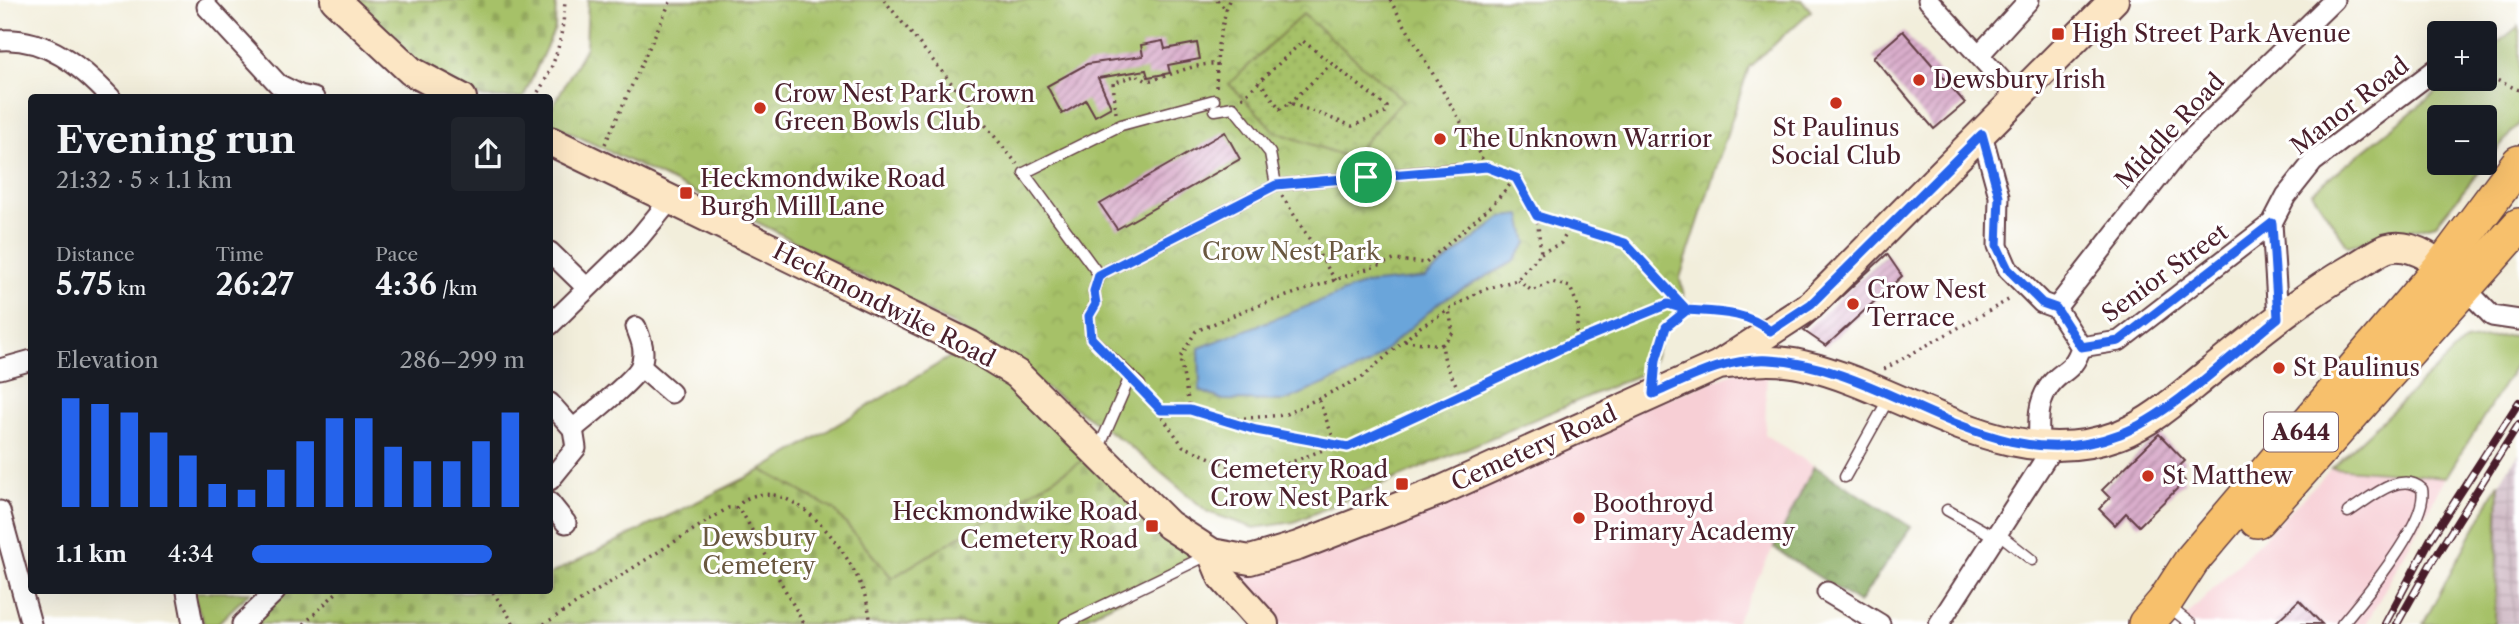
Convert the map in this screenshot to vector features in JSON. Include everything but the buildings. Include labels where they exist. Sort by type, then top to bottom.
[{"type":"highway","name":"A644","points":[[2455,277],[2519,163]]},
{"type":"highway","name":"A644","points":[[2167,617],[2192,560],[2455,277],[2519,226]]},
{"type":"main road","points":[[335,0],[411,71],[454,94]]},
{"type":"main road","points":[[1718,365],[1811,304],[2114,0]]},
{"type":"main road","name":"Heckmondwike Road","points":[[553,142],[970,345],[1017,374],[1169,525],[1212,553]]},
{"type":"main road","name":"Cemetery Road","points":[[1212,553],[1250,560],[1298,546],[1442,490],[1718,365],[1767,360],[1789,362],[1857,383],[1995,439],[2046,447],[2090,444],[2122,434],[2151,418],[2278,318],[2331,281],[2389,248],[2409,248],[2455,277]]},
{"type":"main road","points":[[1789,362],[1797,328],[1811,304]]},
{"type":"main road","points":[[1212,553],[1222,577],[1264,624]]},
{"type":"street","points":[[1928,0],[2016,96]]},
{"type":"street","points":[[1980,54],[2029,0]]},
{"type":"street","name":"Middle Road","points":[[2056,308],[2181,149],[2334,0]]},
{"type":"street","points":[[207,7],[278,84],[298,94]]},
{"type":"street","points":[[0,40],[31,41],[65,57],[107,94]]},
{"type":"street","name":"Manor Road","points":[[2272,223],[2286,195],[2313,162],[2427,76]]},
{"type":"street","points":[[1939,624],[1997,535],[2046,447],[2039,409],[2048,387],[2076,363],[2081,347],[2056,308],[2042,303],[2008,269],[1997,246],[1999,196],[1982,134]]},
{"type":"street","points":[[553,322],[639,238],[671,199]]},
{"type":"street","points":[[2272,223],[2278,318]]},
{"type":"street","name":"Senior Street","points":[[2081,347],[2119,341],[2272,223]]},
{"type":"street","points":[[553,255],[587,288]]},
{"type":"street","points":[[2455,277],[2492,316],[2519,320]]},
{"type":"street","points":[[573,429],[641,367],[643,347],[636,327]]},
{"type":"street","points":[[0,369],[28,361]]},
{"type":"street","points":[[641,367],[671,393]]},
{"type":"street","points":[[553,406],[573,429],[576,448],[553,476]]},
{"type":"street","points":[[553,507],[566,523]]},
{"type":"street","points":[[0,511],[31,624]]},
{"type":"street","points":[[1827,592],[1880,624]]},
{"type":"street","points":[[187,594],[193,624]]},
{"type":"street","points":[[242,624],[273,594]]},
{"type":"lane","points":[[1099,275],[1024,173],[1121,125],[1215,105],[1233,107],[1270,153],[1276,185]]},
{"type":"lane","points":[[1140,385],[1091,338],[1089,316],[1096,304],[1094,291],[1099,275],[1276,185],[1455,169]]},
{"type":"lane","points":[[1097,452],[1130,377]]},
{"type":"lane","points":[[1845,477],[1890,396]]},
{"type":"lane","points":[[2342,624],[2378,583],[2393,558],[2421,506],[2422,489],[2415,482],[2399,481],[2348,512]]},
{"type":"lane","points":[[1947,510],[1997,535],[2032,560]]},
{"type":"lane","points":[[1065,624],[1212,553]]},
{"type":"path","points":[[537,94],[551,74],[563,36],[565,0]]},
{"type":"path","points":[[597,162],[671,0]]},
{"type":"path","points":[[884,0],[1024,173]]},
{"type":"path","points":[[1217,0],[1226,10]]},
{"type":"path","points":[[1215,105],[1218,64],[1229,0]]},
{"type":"path","points":[[1390,0],[1487,167]]},
{"type":"path","points":[[1233,107],[1303,41],[1387,107],[1385,113],[1352,126],[1290,103]]},
{"type":"path","points":[[1121,125],[1115,112],[1113,83],[1137,75],[1147,81],[1170,76],[1183,67],[1218,64]]},
{"type":"path","points":[[1260,82],[1280,109],[1332,64]]},
{"type":"path","points":[[2497,80],[2519,90]]},
{"type":"path","points":[[1455,169],[1487,167],[1516,178],[1537,216],[1541,253]]},
{"type":"path","points":[[1190,410],[1180,358],[1196,331],[1248,309],[1336,282],[1394,260],[1426,263],[1491,206],[1516,178]]},
{"type":"path","points":[[1276,185],[1336,282]]},
{"type":"path","points":[[1537,216],[1625,243],[1687,310]]},
{"type":"path","points":[[1222,420],[1283,415],[1361,378],[1420,327],[1482,290],[1517,280],[1541,253],[1561,243],[1571,226]]},
{"type":"path","points":[[1517,280],[1532,291],[1552,282],[1570,287],[1578,309],[1575,342]]},
{"type":"path","points":[[1857,383],[2027,290]]},
{"type":"path","points":[[1140,385],[1161,410],[1190,410],[1222,420],[1348,447],[1575,342],[1668,304],[1687,310],[1741,315],[1761,323],[1770,331]]},
{"type":"path","points":[[1442,345],[1453,333],[1449,310]]},
{"type":"path","points":[[1653,394],[1656,360],[1666,327],[1687,310]]},
{"type":"path","points":[[1404,341],[1442,345]]},
{"type":"path","points":[[1442,345],[1445,362],[1461,395]]},
{"type":"path","points":[[1140,385],[1183,446],[1238,470],[1263,473],[1336,445]]},
{"type":"path","points":[[1318,398],[1336,445]]},
{"type":"path","points":[[544,624],[716,513],[736,508],[748,497],[766,495],[792,501],[821,526],[852,563],[864,586],[870,624]]},
{"type":"path","points":[[736,508],[743,514],[804,624]]},
{"type":"path","points":[[304,624],[335,594]]},
{"type":"path","points":[[494,594],[514,624]]},
{"type":"shaded area","name":"Boothroyd Primary Academy","points":[[1767,360],[1765,435],[1814,466],[1735,624],[1264,624],[1222,577],[1250,560]]},
{"type":"shaded area","points":[[2519,454],[2519,624],[2495,624],[2499,483]]},
{"type":"shaded area","points":[[2332,468],[2446,477],[2366,624],[2179,624]]},
{"type":"green space","points":[[335,0],[556,0],[555,28],[525,94],[473,94],[411,71]]},
{"type":"green space","name":"Crow Nest Park","points":[[588,0],[1802,0],[1811,11],[1749,67],[1680,278],[1687,310],[1665,325],[1650,370],[1294,522],[1254,528],[1208,512],[1126,443],[952,324],[771,229],[553,124],[553,106],[586,47]]},
{"type":"green space","points":[[1303,14],[1403,100],[1350,158],[1276,132],[1229,84]]},
{"type":"green space","points":[[2519,26],[2519,123],[2497,150],[2497,105],[2427,105],[2427,175],[2476,175],[2436,224],[2348,246],[2312,192],[2438,91],[2497,91],[2497,43]]},
{"type":"green space","points":[[2519,334],[2519,360],[2446,477],[2332,468],[2465,341]]},
{"type":"green space","points":[[970,345],[1097,452],[892,578],[834,510],[762,470]]},
{"type":"green space","name":"Dewsbury Cemetery","points":[[1097,452],[1212,553],[1073,624],[242,624],[273,594],[553,594],[553,573],[762,470],[834,510],[892,578]]},
{"type":"green space","points":[[1814,466],[1911,527],[1859,603],[1774,548]]},
{"type":"green space","points":[[2499,483],[2495,624],[2423,624]]},
{"type":"green space","points":[[193,594],[248,594],[217,624],[204,624]]},
{"type":"water","points":[[1521,215],[1527,243],[1513,262],[1441,301],[1367,366],[1285,401],[1223,400],[1200,391],[1199,348],[1365,284],[1425,278],[1502,217]]},
{"type":"railway","points":[[2385,624],[2430,540],[2519,402]]},
{"type":"railway","points":[[2397,624],[2430,565],[2519,424]]},
{"type":"place","name":"High Street Park Avenue","points":[[2058,34]]},
{"type":"place","name":"Dewsbury Irish","points":[[1919,80]]},
{"type":"place","name":"St Paulinus Social Club","points":[[1836,103]]},
{"type":"place","name":"Crow Nest Park Crown Green Bowls Club","points":[[760,108]]},
{"type":"place","name":"The Unknown Warrior","points":[[1440,139]]},
{"type":"place","name":"Heckmondwike Road Burgh Mill Lane","points":[[686,193]]},
{"type":"place","name":"Crow Nest Terrace","points":[[1853,304]]},
{"type":"place","name":"St Paulinus","points":[[2279,368]]},
{"type":"place","name":"St Matthew","points":[[2148,476]]},
{"type":"place","name":"Cemetery Road Crow Nest Park","points":[[1402,484]]},
{"type":"place","name":"Boothroyd Primary Academy","points":[[1579,518]]},
{"type":"place","name":"Heckmondwike Road Cemetery Road","points":[[1152,526]]},
{"type":"route","points":[[1366,177],[1276,185],[1099,275],[1094,291],[1096,304],[1089,316],[1091,338],[1140,385],[1161,410],[1190,410],[1256,430],[1348,447],[1575,342],[1668,304],[1687,310],[1666,327],[1656,360],[1653,394],[1718,365],[1767,360],[1789,362],[1857,383],[1995,439],[2053,447],[2090,444],[2122,434],[2151,418],[2278,318],[2272,223],[2119,341],[2097,347],[2081,347],[2056,308],[2042,303],[2008,269],[1997,246],[1999,196],[1982,134],[1811,304],[1770,331],[1761,323],[1741,315],[1687,310],[1625,243],[1537,216],[1516,178],[1487,167],[1366,177]]}]
